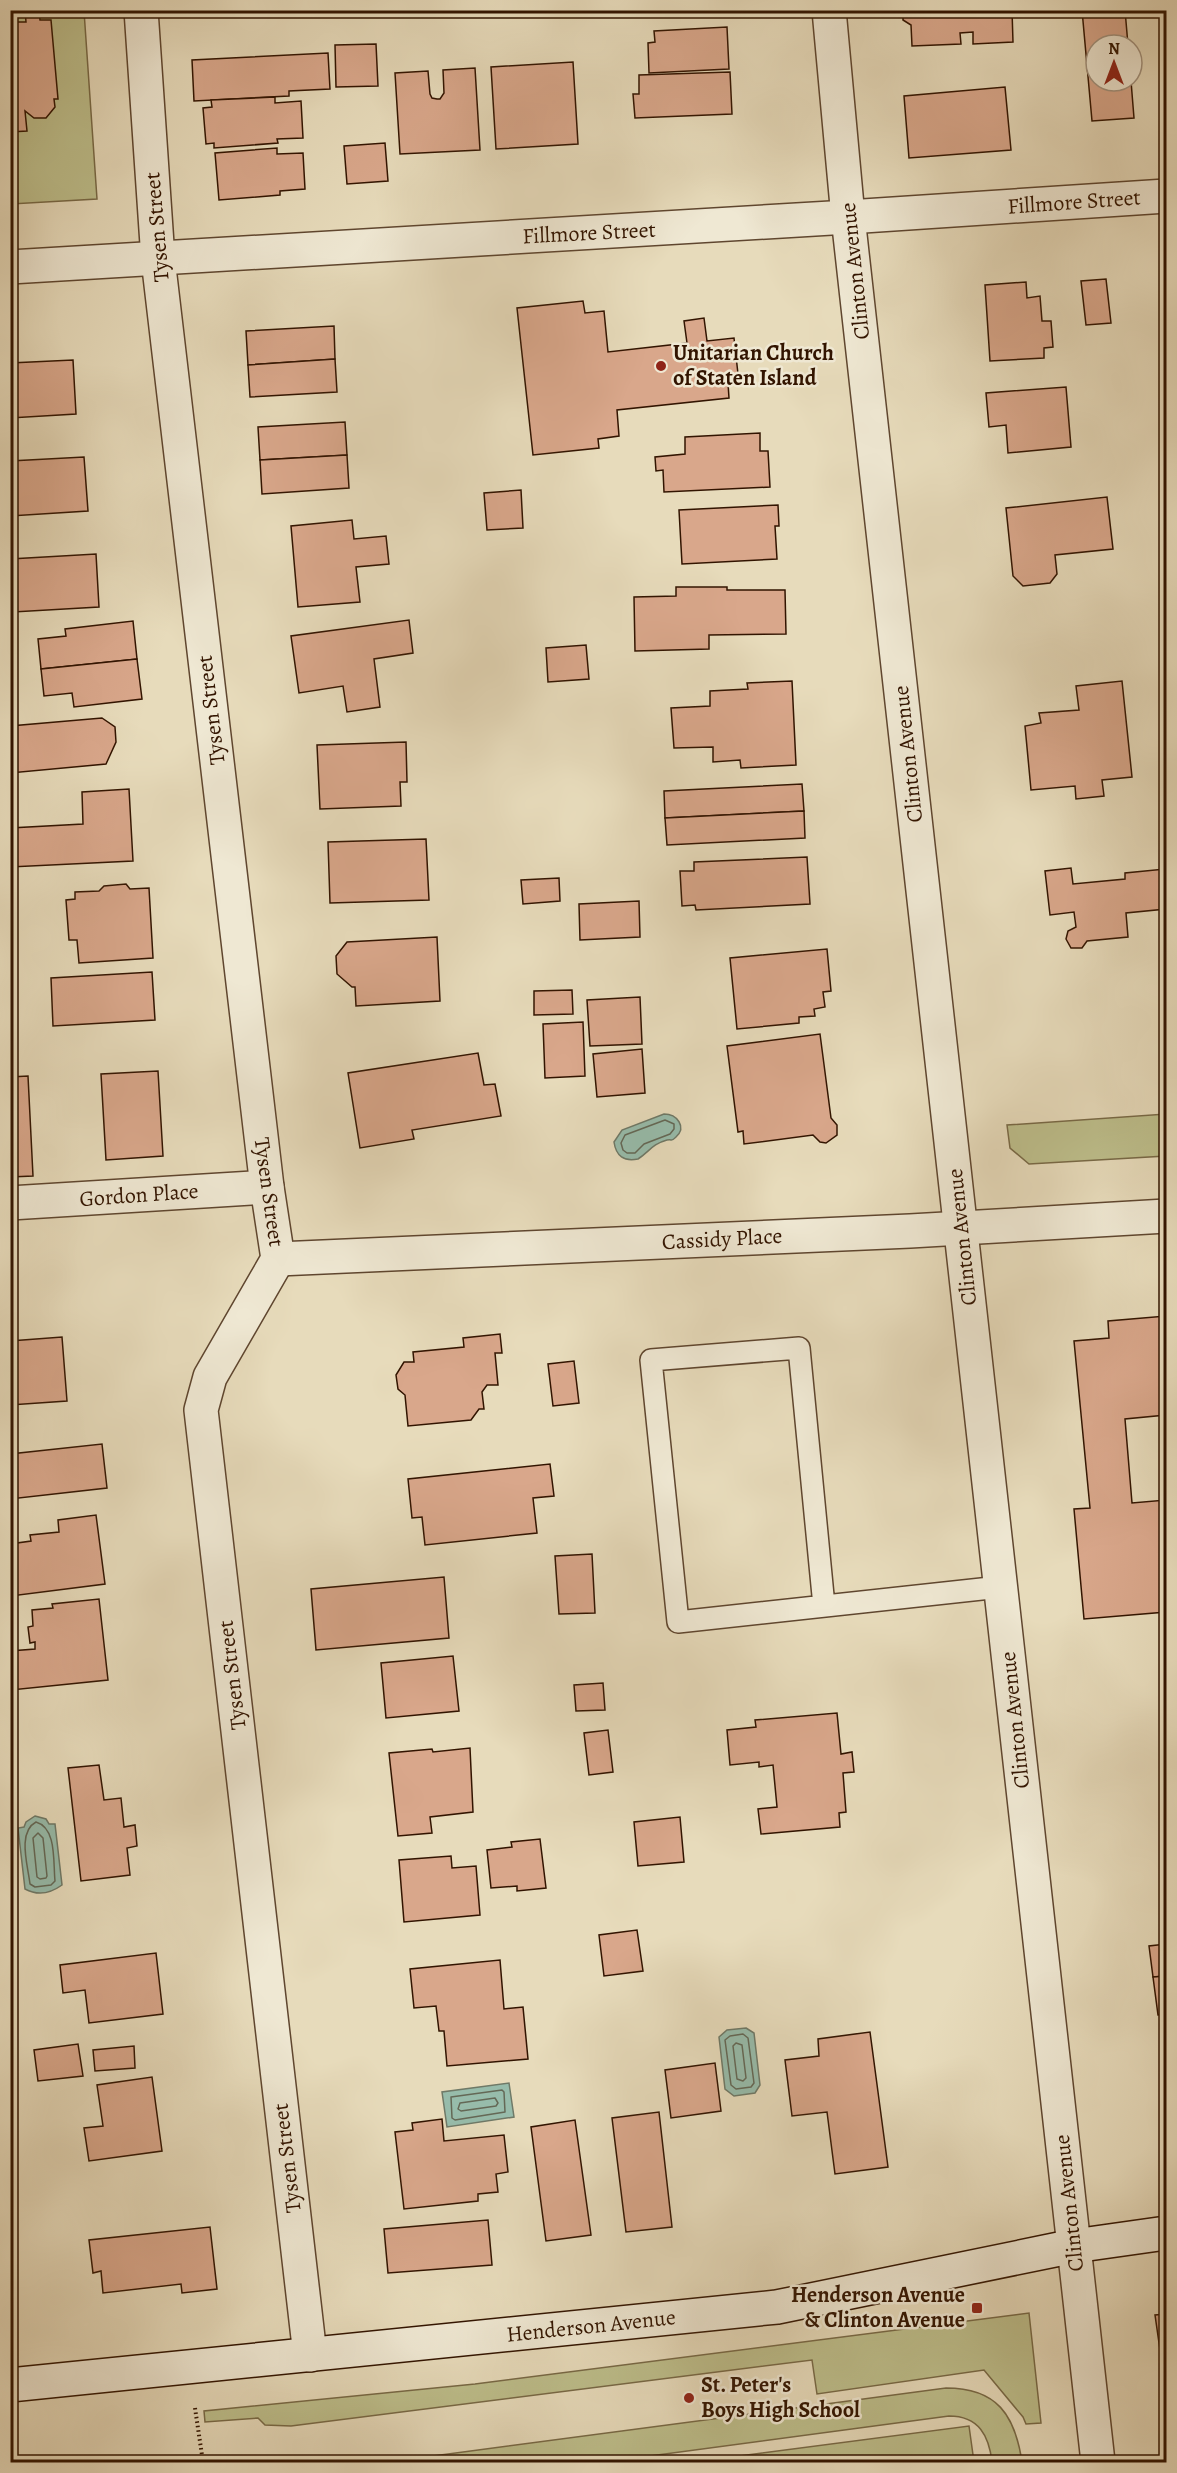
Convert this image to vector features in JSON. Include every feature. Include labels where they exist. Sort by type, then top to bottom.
[{"type":"street","name":"Tysen Street","points":[[141,10],[158,259],[267,1187],[278,1259],[210,1377],[201,1410],[310,2355]]},
{"type":"street","name":"Clinton Avenue","points":[[829,10],[848,217],[1098,2463]]},
{"type":"street","name":"Fillmore Street","points":[[10,267],[1167,196]]},
{"type":"street","name":"Gordon Place","points":[[10,1203],[267,1187]]},
{"type":"street","name":"Cassidy Place","points":[[278,1259],[961,1228],[1167,1216]]},
{"type":"street","name":"Henderson Avenue","points":[[10,2385],[777,2307],[1074,2246],[1167,2233]]},
{"type":"lane","points":[[824,1606],[799,1348],[651,1360],[678,1622],[1000,1587]]},
{"type":"path","points":[[195,2408],[202,2463]]},
{"type":"shaded area","points":[[11,11],[84,11],[97,199],[11,204]]},
{"type":"shaded area","points":[[1166,1114],[1166,1156],[1029,1164],[1010,1148],[1007,1125]]},
{"type":"shaded area","points":[[1029,2313],[1041,2423],[1026,2424],[1023,2417],[984,2370],[817,2394],[812,2360],[291,2426],[265,2425],[258,2418],[205,2422],[204,2411],[475,2384]]},
{"type":"shaded area","points":[[946,2388],[978,2393],[991,2399],[1000,2407],[1014,2431],[1022,2462],[992,2462],[988,2444],[981,2429],[968,2420],[949,2416],[605,2462],[388,2462]]},
{"type":"shaded area","points":[[969,2426],[974,2462],[694,2462]]},
{"type":"water","points":[[664,1114],[673,1116],[679,1122],[681,1129],[673,1140],[658,1144],[638,1159],[625,1159],[619,1154],[614,1142],[622,1130]]},
{"type":"water","points":[[35,1816],[46,1819],[49,1824],[55,1824],[62,1885],[44,1893],[25,1889],[18,1828],[24,1827],[26,1822]]},
{"type":"water","points":[[746,2028],[754,2033],[760,2085],[755,2093],[734,2096],[725,2089],[719,2037],[727,2030]]},
{"type":"water","points":[[509,2083],[514,2117],[447,2127],[442,2092]]},
{"type":"building","points":[[25,10],[39,10],[40,20],[51,20],[58,99],[54,99],[55,107],[46,118],[34,118],[25,111],[27,131],[10,132],[10,39],[16,39],[14,22],[26,22]]},
{"type":"building","points":[[903,10],[1012,10],[1013,42],[973,44],[973,32],[960,33],[961,44],[912,46],[911,25],[903,20]]},
{"type":"building","points":[[1082,10],[1125,10],[1127,33],[1084,33]]},
{"type":"building","points":[[727,27],[729,69],[649,73],[648,43],[655,42],[654,31]]},
{"type":"building","points":[[376,44],[378,86],[336,87],[335,45]]},
{"type":"building","points":[[328,53],[330,89],[289,91],[289,96],[194,101],[192,60]]},
{"type":"building","points":[[573,62],[578,144],[496,149],[491,67]]},
{"type":"building","points":[[475,68],[480,150],[400,154],[395,73],[428,71],[430,94],[432,98],[440,99],[444,93],[443,70]]},
{"type":"building","points":[[730,72],[732,114],[635,118],[633,94],[639,94],[639,75]]},
{"type":"building","points":[[1005,87],[1011,150],[909,158],[904,96]]},
{"type":"building","points":[[1089,93],[1132,93],[1134,118],[1092,121]]},
{"type":"building","points":[[275,97],[275,103],[301,101],[303,138],[277,139],[278,143],[214,148],[214,143],[206,144],[203,108],[212,107],[211,100]]},
{"type":"building","points":[[385,143],[388,181],[347,184],[344,146]]},
{"type":"building","points":[[277,148],[277,154],[303,153],[305,189],[280,191],[280,195],[219,200],[215,153]]},
{"type":"building","points":[[1106,279],[1111,323],[1086,325],[1081,281]]},
{"type":"building","points":[[1026,282],[1027,298],[1040,296],[1042,321],[1051,321],[1053,347],[1044,348],[1044,358],[990,361],[985,285]]},
{"type":"building","points":[[583,301],[585,313],[604,311],[608,352],[687,343],[684,321],[704,318],[707,341],[734,338],[739,383],[728,383],[729,398],[617,410],[619,436],[598,439],[599,448],[533,455],[517,308]]},
{"type":"building","points":[[334,326],[335,359],[248,365],[246,331]]},
{"type":"building","points":[[335,359],[337,392],[250,397],[248,365]]},
{"type":"building","points":[[73,360],[76,414],[10,418],[10,363]]},
{"type":"building","points":[[1066,387],[1071,447],[1008,453],[1006,425],[989,427],[986,393]]},
{"type":"building","points":[[345,422],[347,455],[260,460],[258,427]]},
{"type":"building","points":[[760,433],[760,451],[768,451],[770,487],[664,492],[663,470],[656,471],[655,457],[685,454],[685,437]]},
{"type":"building","points":[[347,455],[349,488],[262,494],[260,460]]},
{"type":"building","points":[[84,457],[88,511],[10,516],[10,461]]},
{"type":"building","points":[[521,490],[523,528],[487,530],[484,493]]},
{"type":"building","points":[[1107,497],[1113,549],[1055,555],[1057,574],[1050,583],[1023,586],[1013,576],[1006,508]]},
{"type":"building","points":[[778,505],[779,526],[775,526],[777,559],[682,564],[679,510]]},
{"type":"building","points":[[352,520],[354,539],[386,536],[389,564],[356,567],[360,602],[298,607],[291,526]]},
{"type":"building","points":[[96,554],[99,607],[13,612],[10,559]]},
{"type":"building","points":[[676,587],[785,590],[786,634],[709,635],[709,649],[635,651],[634,597],[676,596]]},
{"type":"building","points":[[409,620],[413,653],[374,659],[380,707],[347,712],[343,686],[299,693],[291,636]]},
{"type":"building","points":[[133,621],[137,659],[41,669],[38,639],[66,636],[65,629]]},
{"type":"building","points":[[586,645],[589,679],[548,682],[546,648]]},
{"type":"building","points":[[137,659],[142,699],[74,707],[72,693],[44,696],[41,669]]},
{"type":"building","points":[[792,681],[796,765],[741,768],[740,760],[713,762],[713,747],[674,748],[671,708],[710,706],[710,691],[748,689],[747,683]]},
{"type":"building","points":[[1122,681],[1132,777],[1102,780],[1104,796],[1076,799],[1075,786],[1031,790],[1025,726],[1041,723],[1039,713],[1079,710],[1076,686]]},
{"type":"building","points":[[102,718],[115,727],[116,742],[106,764],[10,773],[10,726]]},
{"type":"building","points":[[406,742],[407,782],[400,782],[401,806],[320,809],[317,745]]},
{"type":"building","points":[[802,784],[804,811],[665,818],[664,791]]},
{"type":"building","points":[[129,789],[133,861],[10,867],[10,828],[83,824],[82,792]]},
{"type":"building","points":[[804,811],[805,838],[667,845],[665,818]]},
{"type":"building","points":[[426,839],[429,900],[330,903],[328,842]]},
{"type":"building","points":[[807,857],[810,904],[696,910],[695,905],[682,906],[680,871],[694,871],[694,862]]},
{"type":"building","points":[[1071,868],[1073,884],[1125,879],[1125,873],[1165,869],[1166,909],[1126,913],[1128,937],[1087,941],[1082,948],[1071,948],[1066,939],[1068,931],[1076,927],[1074,912],[1050,915],[1045,871]]},
{"type":"building","points":[[559,878],[560,901],[523,904],[521,880]]},
{"type":"building","points":[[126,884],[130,889],[149,888],[153,958],[79,963],[77,940],[69,940],[66,900],[75,899],[75,892],[99,891],[104,886]]},
{"type":"building","points":[[639,901],[640,937],[580,940],[579,904]]},
{"type":"building","points":[[437,937],[440,1001],[356,1006],[355,987],[337,974],[336,956],[347,942]]},
{"type":"building","points":[[827,949],[831,991],[823,992],[825,1007],[814,1009],[815,1016],[799,1017],[799,1023],[737,1029],[730,958]]},
{"type":"building","points":[[152,972],[155,1020],[53,1026],[51,978]]},
{"type":"building","points":[[572,990],[573,1014],[534,1015],[534,991]]},
{"type":"building","points":[[640,997],[642,1044],[590,1046],[587,1000]]},
{"type":"building","points":[[583,1022],[585,1076],[545,1078],[543,1024]]},
{"type":"building","points":[[820,1034],[831,1118],[837,1125],[837,1135],[826,1143],[820,1142],[813,1135],[744,1144],[743,1131],[738,1132],[727,1046]]},
{"type":"building","points":[[642,1049],[645,1093],[597,1097],[593,1054]]},
{"type":"building","points":[[478,1053],[484,1085],[495,1084],[501,1116],[412,1130],[414,1139],[360,1148],[348,1073]]},
{"type":"building","points":[[158,1071],[163,1156],[106,1160],[101,1074]]},
{"type":"building","points":[[28,1076],[33,1176],[10,1177],[10,1077]]},
{"type":"building","points":[[1166,1316],[1166,1415],[1125,1419],[1132,1503],[1166,1500],[1166,1612],[1084,1619],[1074,1509],[1090,1508],[1074,1341],[1109,1338],[1108,1321]]},
{"type":"building","points":[[500,1334],[502,1353],[495,1353],[498,1385],[487,1385],[482,1392],[484,1409],[479,1409],[471,1420],[408,1426],[405,1395],[398,1389],[396,1375],[404,1362],[414,1362],[413,1352],[464,1347],[463,1338]]},
{"type":"building","points":[[62,1337],[67,1401],[10,1405],[10,1341]]},
{"type":"building","points":[[574,1361],[579,1403],[553,1406],[548,1364]]},
{"type":"building","points":[[102,1444],[107,1488],[10,1499],[10,1454]]},
{"type":"building","points":[[550,1464],[554,1496],[533,1498],[537,1533],[425,1545],[422,1517],[412,1518],[408,1479]]},
{"type":"building","points":[[96,1515],[105,1584],[11,1596],[10,1544],[31,1541],[30,1535],[59,1532],[58,1520]]},
{"type":"building","points":[[592,1554],[595,1613],[559,1614],[555,1556]]},
{"type":"building","points":[[444,1577],[449,1638],[316,1650],[311,1589]]},
{"type":"building","points":[[99,1599],[108,1680],[11,1690],[10,1651],[35,1649],[35,1642],[30,1643],[28,1627],[33,1626],[32,1610],[53,1608],[52,1604]]},
{"type":"building","points":[[453,1656],[459,1711],[386,1718],[381,1663]]},
{"type":"building","points":[[603,1683],[605,1710],[576,1711],[574,1685]]},
{"type":"building","points":[[837,1713],[841,1754],[852,1752],[854,1772],[843,1773],[846,1812],[839,1813],[840,1827],[761,1834],[758,1809],[777,1807],[773,1765],[759,1767],[759,1762],[730,1765],[727,1730],[756,1727],[755,1720]]},
{"type":"building","points":[[608,1730],[613,1772],[589,1775],[584,1733]]},
{"type":"building","points":[[470,1748],[473,1812],[430,1817],[432,1833],[398,1836],[389,1753]]},
{"type":"building","points":[[99,1765],[104,1800],[121,1798],[124,1827],[135,1825],[137,1846],[127,1848],[130,1875],[81,1881],[68,1768]]},
{"type":"building","points":[[680,1817],[684,1862],[638,1866],[634,1822]]},
{"type":"building","points":[[540,1839],[546,1888],[517,1891],[517,1886],[491,1888],[487,1850],[512,1847],[511,1842]]},
{"type":"building","points":[[451,1856],[452,1868],[476,1866],[480,1915],[404,1922],[399,1860]]},
{"type":"building","points":[[637,1930],[643,1971],[604,1976],[599,1935]]},
{"type":"building","points":[[1166,1944],[1166,1976],[1153,1977],[1149,1946]]},
{"type":"building","points":[[156,1953],[163,2014],[89,2023],[85,1990],[63,1993],[60,1965]]},
{"type":"building","points":[[500,1960],[504,2009],[523,2007],[528,2059],[447,2066],[444,2031],[439,2031],[436,2006],[414,2008],[410,1969]]},
{"type":"building","points":[[1166,1976],[1166,2014],[1158,2015],[1153,1977]]},
{"type":"building","points":[[870,2032],[888,2167],[835,2174],[827,2112],[792,2116],[785,2060],[819,2056],[818,2039]]},
{"type":"building","points":[[78,2044],[83,2076],[38,2081],[34,2050]]},
{"type":"building","points":[[134,2046],[135,2068],[95,2071],[93,2050]]},
{"type":"building","points":[[715,2063],[721,2111],[671,2118],[665,2070]]},
{"type":"building","points":[[152,2077],[162,2151],[89,2161],[84,2128],[103,2126],[97,2085]]},
{"type":"building","points":[[659,2112],[672,2227],[626,2232],[612,2118]]},
{"type":"building","points":[[442,2119],[444,2141],[504,2135],[508,2172],[496,2174],[498,2192],[478,2194],[478,2201],[404,2209],[395,2132],[413,2130],[412,2123]]},
{"type":"building","points":[[575,2120],[591,2235],[546,2241],[531,2127]]},
{"type":"building","points":[[488,2220],[492,2265],[388,2273],[384,2229]]},
{"type":"building","points":[[210,2227],[217,2289],[182,2293],[181,2284],[103,2293],[101,2271],[93,2273],[89,2240]]},
{"type":"building","points":[[1166,2314],[1166,2392],[1155,2315]]},
{"type":"place","name":"Unitarian Church of Staten Island","points":[[661,366]]},
{"type":"place","name":"Henderson Avenue & Clinton Avenue","points":[[977,2308]]},
{"type":"place","name":"St. Peter's Boys High School","points":[[689,2398]]}]
